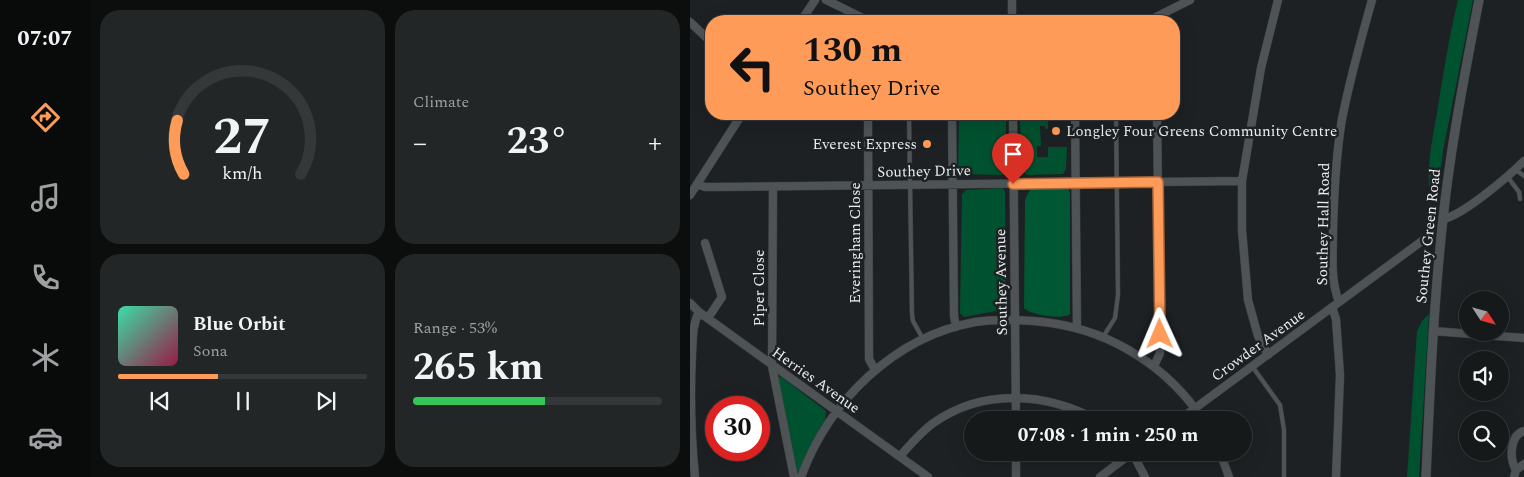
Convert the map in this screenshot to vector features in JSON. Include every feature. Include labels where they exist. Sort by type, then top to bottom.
[{"type":"street","points":[[806,15],[815,0]]},
{"type":"street","points":[[826,0],[856,15]]},
{"type":"street","points":[[1012,0],[1012,15]]},
{"type":"street","points":[[1163,15],[1190,0]]},
{"type":"street","points":[[1268,355],[1258,336],[1248,300],[1243,239],[1242,181],[1261,68],[1278,0]]},
{"type":"street","name":"Southey Hall Road","points":[[1339,302],[1334,286],[1333,258],[1338,154],[1350,86],[1372,0]]},
{"type":"street","name":"Southey Green Road","points":[[1426,477],[1433,331],[1443,219],[1457,114],[1479,0]]},
{"type":"street","points":[[690,22],[705,36]]},
{"type":"street","points":[[693,189],[738,120]]},
{"type":"street","name":"Everingham Close","points":[[868,120],[869,360],[874,370]]},
{"type":"street","points":[[952,120],[954,316],[956,327]]},
{"type":"street","name":"Southey Avenue","points":[[1013,120],[1016,411]]},
{"type":"street","points":[[1075,120],[1077,328]]},
{"type":"street","points":[[1154,366],[1160,354],[1157,120]]},
{"type":"street","points":[[1443,219],[1457,215],[1524,161]]},
{"type":"street","name":"Southey Drive","points":[[693,189],[705,187],[773,186],[1242,181]]},
{"type":"street","name":"Piper Close","points":[[773,186],[772,366],[794,477]]},
{"type":"street","name":"Crowder Avenue","points":[[1192,411],[1426,238]]},
{"type":"street","points":[[705,244],[722,297],[708,318]]},
{"type":"street","name":"Herries Avenue","points":[[690,303],[699,312],[772,366],[928,477]]},
{"type":"street","name":"Southey Hall Road","points":[[1332,307],[1336,319],[1340,376],[1336,477]]},
{"type":"street","points":[[695,477],[691,373],[694,326],[699,312]]},
{"type":"street","points":[[801,477],[807,460],[836,411],[874,370],[900,352],[924,340],[956,327],[983,321],[1016,320],[1077,328],[1103,337],[1154,366],[1171,381],[1198,411]]},
{"type":"street","points":[[1433,331],[1524,338]]},
{"type":"street","points":[[900,456],[932,424],[953,412],[975,403],[998,398],[1036,398],[1056,402],[1080,411]]},
{"type":"street","points":[[1515,473],[1512,460],[1514,438],[1524,430]]},
{"type":"street","points":[[1016,461],[1016,477]]},
{"type":"street","points":[[1100,477],[1121,461]]},
{"type":"street","points":[[1137,461],[1146,477]]},
{"type":"street","points":[[1223,461],[1229,477]]},
{"type":"street","points":[[1515,473],[1524,464]]},
{"type":"lane","points":[[909,120],[912,314],[913,321],[924,340]]},
{"type":"lane","points":[[1103,337],[1115,318],[1117,307],[1118,182],[1116,120]]},
{"type":"lane","points":[[1516,169],[1524,176]]},
{"type":"lane","points":[[1507,176],[1519,192],[1520,198]]},
{"type":"lane","points":[[1252,366],[1280,405],[1284,430],[1284,477]]},
{"type":"green space","points":[[1458,0],[1473,0],[1443,151],[1437,199],[1431,201],[1429,168],[1431,146],[1446,56]]},
{"type":"green space","points":[[959,120],[1006,120],[1006,172],[1002,175],[958,174]]},
{"type":"green space","points":[[1020,120],[1048,120],[1048,129],[1045,129],[1045,126],[1040,126],[1041,146],[1037,146],[1037,157],[1048,157],[1048,147],[1067,147],[1066,169],[1063,174],[1028,175],[1021,171]]},
{"type":"green space","points":[[1044,185],[1068,188],[1070,193],[1070,314],[1054,317],[1033,313],[1024,308],[1025,200],[1035,187]]},
{"type":"green space","points":[[1002,188],[1005,191],[1006,309],[964,317],[960,313],[962,194],[966,190]]},
{"type":"green space","points":[[1429,314],[1419,477],[1407,477],[1417,331],[1422,321]]},
{"type":"green space","points":[[780,376],[826,411],[825,422],[799,472],[797,471],[777,381]]},
{"type":"place","name":"Longley Four Greens Community Centre","points":[[1056,131]]},
{"type":"place","name":"Everest Express","points":[[927,144]]},
{"type":"route","points":[[1013,184],[1158,182],[1160,334]]}]
